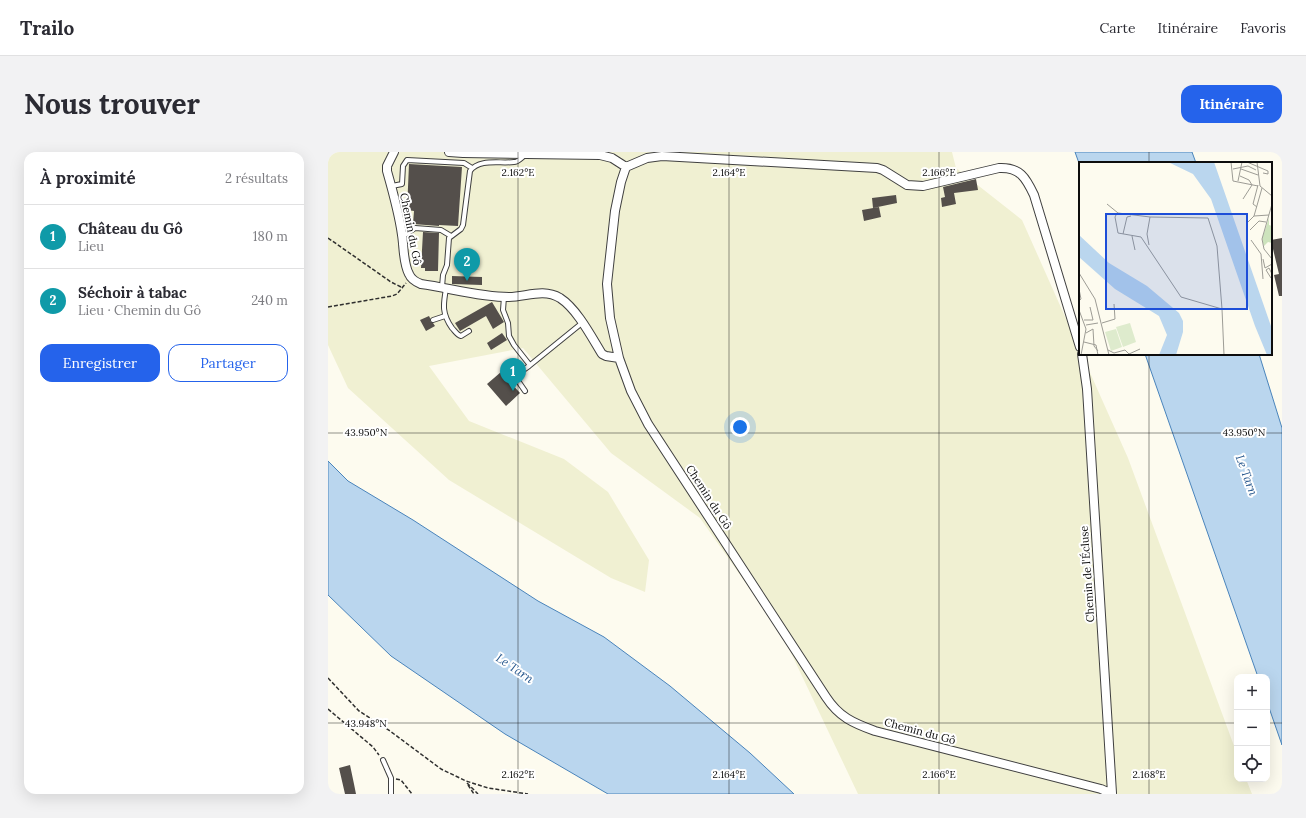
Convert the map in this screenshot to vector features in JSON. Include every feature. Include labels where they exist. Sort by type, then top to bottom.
[{"type":"street","name":"Chemin du Gô","points":[[394,152],[387,166],[387,171],[397,206],[406,264],[410,276],[416,282],[421,284],[469,293],[504,297],[540,293],[553,295],[569,305],[602,354],[619,358],[631,391],[648,424],[826,697],[838,712],[852,722],[876,730],[1102,789],[1112,794]]},
{"type":"street","points":[[449,152],[600,155],[612,158],[626,167]]},
{"type":"street","points":[[619,358],[610,318],[607,284],[615,211],[621,182],[626,167],[647,158],[662,156],[877,168],[883,170],[907,185],[914,186],[923,186],[998,168],[1010,168],[1025,179],[1034,195],[1079,345]]},
{"type":"street","name":"Chemin de l'Écluse","points":[[1082,355],[1087,389],[1112,794]]},
{"type":"lane","points":[[469,331],[461,336],[458,335],[445,316],[443,275],[447,265],[449,238],[461,229],[463,224],[469,175],[472,168],[475,166],[493,162],[516,162],[527,154]]},
{"type":"lane","points":[[392,186],[402,184],[403,166],[407,160],[464,163],[472,168]]},
{"type":"lane","points":[[402,236],[415,228],[441,230],[451,236]]},
{"type":"lane","points":[[504,297],[503,310],[508,323],[509,336],[529,366]]},
{"type":"lane","points":[[433,320],[445,316]]},
{"type":"lane","points":[[525,391],[516,378],[519,373],[582,323]]},
{"type":"lane","points":[[383,760],[391,778],[391,794]]},
{"type":"path","points":[[328,238],[402,288]]},
{"type":"path","points":[[328,307],[392,296],[397,294],[410,276]]},
{"type":"path","points":[[328,678],[359,711],[390,731],[441,768],[466,781],[488,788],[528,794]]},
{"type":"path","points":[[328,709],[373,746],[383,760]]},
{"type":"path","points":[[391,778],[401,780],[412,794]]},
{"type":"path","points":[[466,781],[474,794]]},
{"type":"path","points":[[466,781],[478,794]]},
{"type":"green space","points":[[328,152],[952,152],[956,168],[1022,220],[1079,348],[1079,355],[1082,355],[1128,458],[1234,746],[1234,782],[1247,782],[1252,794],[858,794],[783,636],[700,518],[611,453],[523,348],[429,366],[469,421],[564,459],[608,492],[649,560],[645,592],[611,578],[449,480],[348,388],[328,345]]},
{"type":"water","points":[[1075,152],[1192,152],[1196,162],[1079,162]]},
{"type":"water","name":"Le Tarn","points":[[1145,355],[1259,355],[1282,428],[1282,745],[1270,711],[1270,674],[1257,674]]},
{"type":"water","name":"Le Tarn","points":[[328,461],[348,481],[413,520],[538,601],[604,637],[670,686],[750,753],[794,794],[608,794],[505,734],[391,656],[328,595]]},
{"type":"building","points":[[409,164],[462,167],[458,226],[413,224],[414,211],[407,210]]},
{"type":"building","points":[[976,179],[978,190],[954,193],[956,204],[942,207],[941,198],[945,197],[943,187]]},
{"type":"building","points":[[896,195],[897,203],[873,208],[872,198]]},
{"type":"building","points":[[879,207],[881,217],[864,221],[862,210]]},
{"type":"building","points":[[423,232],[439,233],[438,271],[425,271],[425,268],[421,268]]},
{"type":"building","points":[[1282,238],[1282,296],[1279,296],[1274,275],[1279,274],[1272,250],[1272,240]]},
{"type":"building","points":[[452,276],[482,277],[482,285],[452,284]]},
{"type":"building","points":[[492,302],[504,322],[493,329],[486,316],[460,331],[455,323]]},
{"type":"building","points":[[429,316],[430,321],[435,326],[426,331],[420,320]]},
{"type":"building","points":[[502,333],[507,340],[491,350],[487,343]]},
{"type":"building","points":[[501,372],[520,393],[506,406],[487,384]]},
{"type":"building","points":[[350,765],[356,794],[345,794],[339,768]]},
{"type":"place","name":"Séchoir à tabac","points":[[467,281]]},
{"type":"place","name":"Château du Gô","points":[[513,391]]}]
